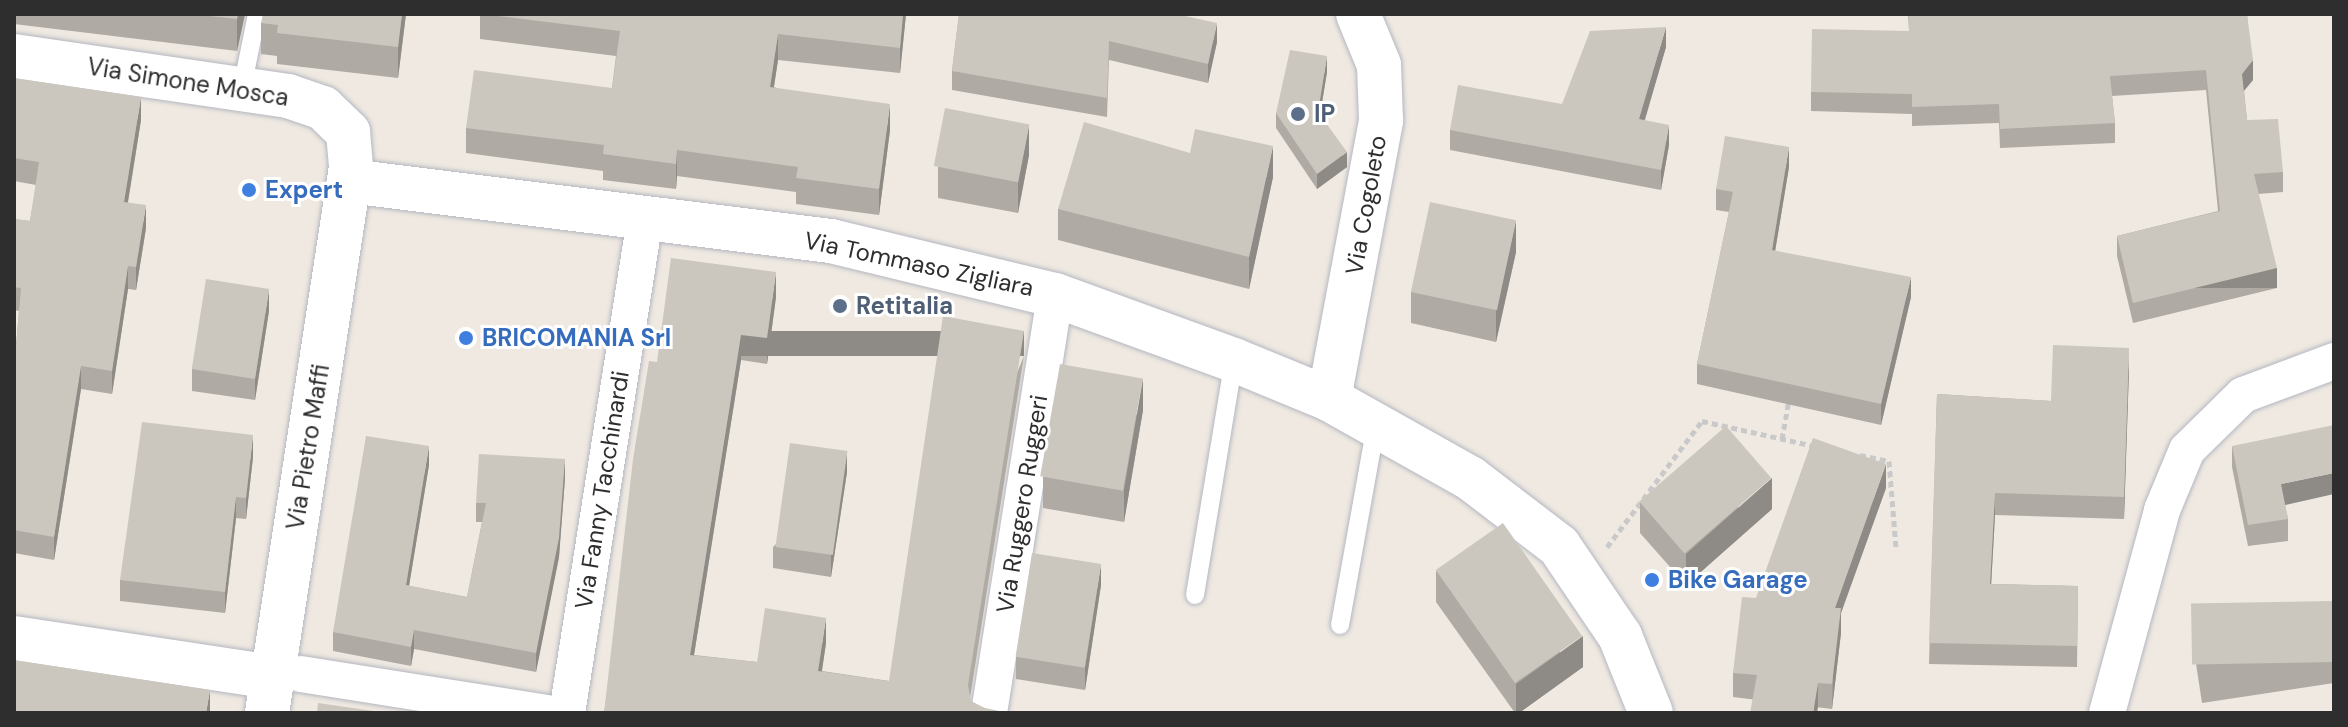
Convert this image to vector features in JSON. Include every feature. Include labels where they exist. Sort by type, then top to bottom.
[{"type":"street","name":"Via Cogoleto","points":[[1329,399],[1381,120],[1379,65],[1360,15]]},
{"type":"street","name":"Via Simone Mosca","points":[[14,56],[242,88],[308,102],[342,122],[351,142],[349,181]]},
{"type":"street","name":"Via Tommaso Zigliara","points":[[349,181],[831,241],[1055,295],[1234,360],[1329,399],[1376,424],[1518,513],[1585,577]]},
{"type":"street","name":"Via Pietro Maffi","points":[[280,688],[349,181]]},
{"type":"street","name":"Via Fanny Tacchinardi","points":[[567,713],[645,219]]},
{"type":"street","name":"Via Ruggero Ruggeri","points":[[989,713],[1055,295]]},
{"type":"street","points":[[2107,713],[2162,510],[2187,450],[2243,395],[2334,361]]},
{"type":"street","points":[[1585,577],[1651,713]]},
{"type":"street","points":[[14,638],[280,688],[547,713]]},
{"type":"lane","points":[[242,88],[257,14]]},
{"type":"lane","points":[[1195,595],[1234,360]]},
{"type":"lane","points":[[1340,625],[1376,424]]},
{"type":"path","points":[[1782,439],[1791,392]]},
{"type":"path","points":[[1585,577],[1702,421],[1830,449]]},
{"type":"path","points":[[1845,452],[1889,461],[1896,548]]},
{"type":"building","points":[[191,14],[238,14],[237,19]]},
{"type":"building","points":[[263,14],[402,14],[398,47],[277,33],[278,25],[261,23]]},
{"type":"building","points":[[482,14],[903,14],[900,48],[778,34],[770,87],[890,104],[879,189],[796,178],[798,167],[677,150],[676,164],[603,154],[604,145],[466,128],[474,70],[612,88],[620,31]]},
{"type":"building","points":[[959,14],[1176,14],[1217,23],[1208,64],[1109,41],[1107,98],[952,71]]},
{"type":"building","points":[[1909,14],[2247,14],[2253,60],[2242,74],[2247,120],[2278,119],[2283,172],[2254,174],[2277,268],[2133,303],[2117,236],[2220,211],[2206,70],[2110,76],[2115,123],[2000,129],[1999,104],[1912,107],[1912,94],[1811,92],[1812,29],[1909,31]]},
{"type":"building","points":[[1666,27],[1639,119],[1669,125],[1661,170],[1450,130],[1458,85],[1562,104],[1590,31]]},
{"type":"building","points":[[1290,50],[1327,56],[1318,112],[1347,152],[1317,174],[1276,113]]},
{"type":"building","points":[[14,78],[141,97],[124,202],[146,205],[136,267],[128,266],[112,371],[81,366],[54,537],[14,530],[14,369],[21,288],[14,287],[14,219],[30,221],[39,162],[14,158]]},
{"type":"building","points":[[945,108],[1029,124],[1018,182],[934,166]]},
{"type":"building","points":[[1084,122],[1190,153],[1195,129],[1273,146],[1249,257],[1058,209]]},
{"type":"building","points":[[1725,136],[1789,147],[1772,250],[1911,277],[1881,404],[1697,364],[1733,192],[1716,189]]},
{"type":"building","points":[[1430,202],[1516,220],[1497,310],[1411,292]]},
{"type":"building","points":[[671,258],[776,272],[767,338],[741,335],[690,655],[757,662],[765,608],[826,618],[818,671],[889,681],[943,316],[1024,331],[968,685],[971,701],[985,708],[1009,713],[604,713],[633,459],[649,361],[657,362]]},
{"type":"building","points":[[206,279],[269,289],[255,379],[192,369]]},
{"type":"building","points":[[2053,345],[2129,348],[2124,497],[1995,493],[1990,584],[2078,586],[2077,646],[1929,643],[1937,394],[2051,401]]},
{"type":"building","points":[[1060,364],[1143,379],[1123,491],[1040,476]]},
{"type":"building","points":[[142,422],[253,435],[246,498],[236,497],[225,592],[120,580]]},
{"type":"building","points":[[2334,425],[2334,473],[2281,484],[2288,519],[2248,525],[2232,446]]},
{"type":"building","points":[[1726,426],[1771,478],[1684,554],[1639,501]]},
{"type":"building","points":[[366,436],[429,446],[406,585],[467,597],[486,503],[476,503],[479,454],[565,459],[559,538],[536,653],[414,630],[411,647],[333,632]]},
{"type":"building","points":[[1813,438],[1886,464],[1835,608],[1841,608],[1832,684],[1818,683],[1813,713],[1750,713],[1757,675],[1733,673],[1742,597],[1756,598]]},
{"type":"building","points":[[790,443],[847,451],[833,555],[775,547]]},
{"type":"building","points":[[1503,523],[1582,636],[1515,683],[1436,570]]},
{"type":"building","points":[[1032,553],[1101,564],[1085,668],[1016,657]]},
{"type":"building","points":[[2333,601],[2334,662],[2192,664],[2191,603]]},
{"type":"building","points":[[14,660],[210,690],[206,713],[14,713]]},
{"type":"building","points":[[318,703],[388,713],[317,713]]},
{"type":"place","name":"IP","points":[[1298,114]]},
{"type":"place","name":"Expert","points":[[249,190]]},
{"type":"place","name":"Retitalia","points":[[840,306]]},
{"type":"place","name":"BRICOMANIA Srl","points":[[466,338]]},
{"type":"place","name":"Bike Garage","points":[[1652,580]]}]
